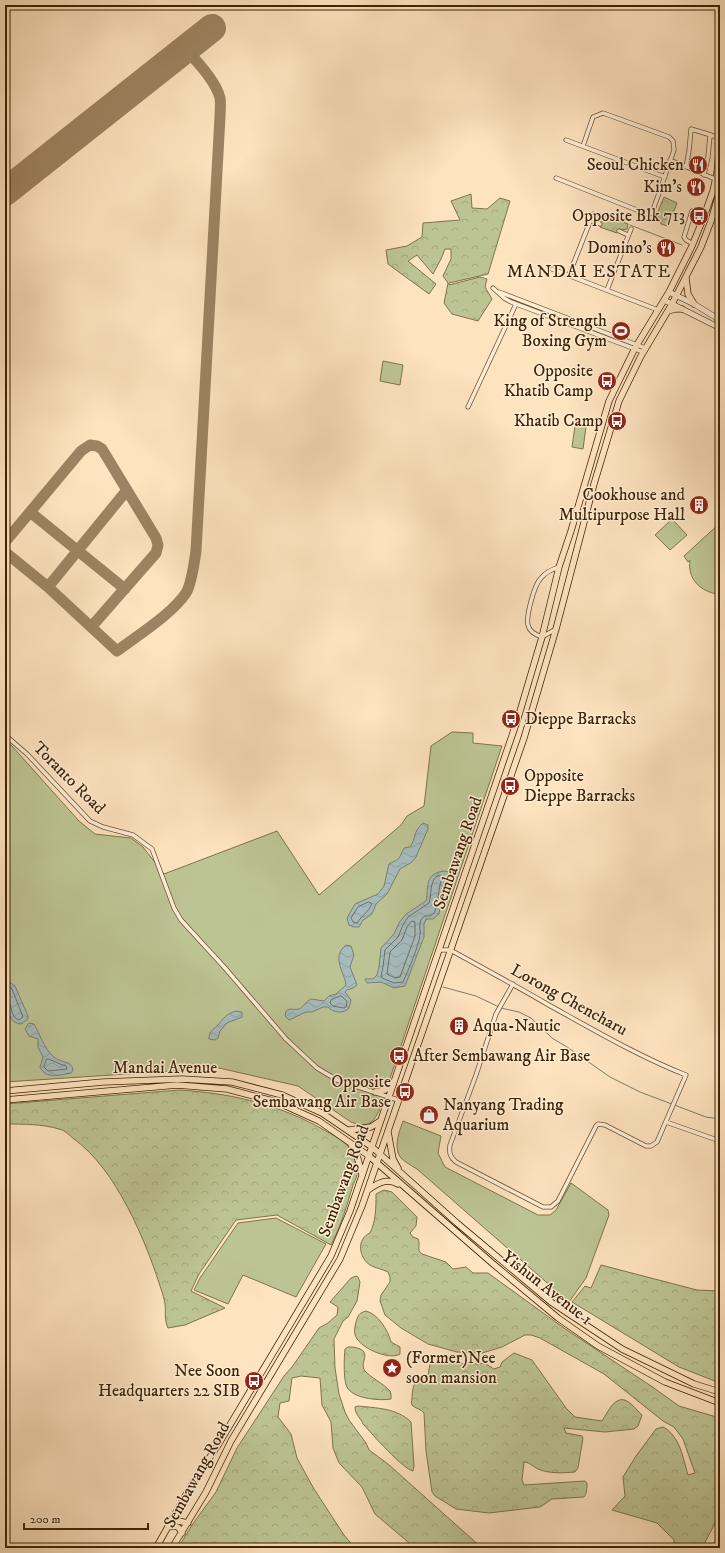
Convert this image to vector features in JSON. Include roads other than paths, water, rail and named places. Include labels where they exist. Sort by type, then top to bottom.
[{"type":"main road","name":"Sembawang Road","points":[[156,1548],[192,1484],[260,1376],[331,1256],[350,1211],[518,718],[542,637],[559,567],[610,401],[636,346],[669,292],[693,244],[716,179],[720,140]]},
{"type":"main road","name":"Sembawang Road","points":[[172,1548],[206,1492],[231,1441],[340,1259],[368,1190],[524,738],[556,629],[592,492],[619,402],[644,350],[668,312],[701,247],[711,221],[720,190]]},
{"type":"main road","points":[[686,278],[688,294],[694,304]]},
{"type":"main road","points":[[669,292],[694,304],[720,320]]},
{"type":"main road","points":[[664,300],[720,328]]},
{"type":"main road","points":[[668,312],[675,309],[682,309]]},
{"type":"main road","name":"Mandai Avenue","points":[[5,1091],[103,1082],[182,1079],[232,1082],[282,1096],[322,1113],[349,1130],[380,1154]]},
{"type":"main road","points":[[375,1092],[384,1090],[394,1081]]},
{"type":"main road","name":"Mandai Avenue","points":[[5,1100],[177,1086],[227,1089],[277,1102],[319,1121],[377,1163]]},
{"type":"main road","points":[[349,1130],[371,1127],[381,1119]]},
{"type":"main road","points":[[388,1130],[393,1159],[400,1172]]},
{"type":"main road","points":[[351,1143],[361,1166],[362,1178]]},
{"type":"main road","name":"Yishun Avenue 1","points":[[380,1154],[457,1223],[551,1302],[622,1349],[694,1384],[720,1392]]},
{"type":"main road","name":"Yishun Avenue 1","points":[[377,1163],[558,1318],[598,1346],[665,1382],[720,1403]]},
{"type":"main road","points":[[368,1190],[381,1181],[387,1180],[393,1181],[407,1188]]},
{"type":"main road","points":[[176,1513],[178,1521],[188,1523]]},
{"type":"main road","points":[[168,1527],[179,1527],[182,1532]]},
{"type":"main road","points":[[715,1548],[720,1540]]},
{"type":"street","points":[[556,178],[649,214],[653,211],[674,145],[673,141],[669,137],[606,114],[595,115],[583,146]]},
{"type":"street","points":[[686,167],[691,129],[710,135],[720,136]]},
{"type":"street","points":[[704,175],[710,135]]},
{"type":"street","points":[[566,140],[665,177]]},
{"type":"street","points":[[670,160],[716,179]]},
{"type":"street","points":[[692,210],[684,236],[686,240],[693,244]]},
{"type":"street","points":[[569,275],[593,214]]},
{"type":"street","points":[[590,220],[600,224]]},
{"type":"street","points":[[607,290],[631,229]]},
{"type":"street","points":[[619,231],[628,235]]},
{"type":"street","points":[[552,268],[658,310]]},
{"type":"street","points":[[624,342],[495,290],[504,298],[516,304],[644,350]]},
{"type":"street","points":[[468,407],[516,304]]},
{"type":"street","points":[[556,629],[542,637],[536,635],[528,626],[528,616],[536,585],[541,577],[559,567]]},
{"type":"street","name":"Toranto Road","points":[[5,735],[27,754],[90,821],[103,827],[129,833],[152,849],[174,908],[181,920],[225,968],[286,1039],[326,1074],[336,1080],[398,1100]]},
{"type":"street","name":"Lorong Chencharu","points":[[439,950],[450,950],[591,1028],[659,1064],[686,1075],[666,1122]]},
{"type":"street","points":[[513,984],[497,1012],[450,1145],[449,1154],[456,1162],[543,1207],[551,1207],[558,1201],[598,1124],[605,1125],[649,1146],[657,1142],[666,1122],[720,1141]]},
{"type":"water","points":[[423,823],[428,825],[428,829],[416,857],[412,862],[400,869],[387,894],[376,904],[372,914],[363,920],[359,927],[349,925],[347,918],[355,904],[378,894],[384,886],[389,864],[399,858],[404,848],[410,847],[417,830]]},
{"type":"water","points":[[444,871],[449,872],[443,885],[439,914],[433,919],[426,919],[424,924],[424,937],[405,986],[394,988],[381,982],[367,983],[365,979],[373,979],[377,975],[381,948],[394,934],[399,923],[406,914],[426,901],[430,878],[433,875]]},
{"type":"water","points":[[346,945],[351,946],[354,955],[350,967],[357,985],[345,992],[351,1000],[349,1008],[338,1012],[333,1011],[328,1007],[323,1007],[312,1012],[306,1012],[289,1020],[285,1016],[286,1011],[290,1009],[298,1009],[311,999],[324,1001],[329,996],[336,994],[346,985],[340,964],[339,954]]},
{"type":"water","points":[[5,979],[15,986],[28,1016],[28,1019],[21,1024],[15,1022],[8,1013],[5,999]]},
{"type":"water","points":[[236,1011],[242,1012],[242,1017],[227,1023],[220,1031],[218,1038],[215,1040],[209,1039],[211,1032],[224,1018],[230,1013]]},
{"type":"water","points":[[29,1023],[34,1024],[45,1046],[51,1054],[56,1059],[68,1063],[72,1067],[73,1070],[71,1073],[54,1076],[46,1074],[43,1071],[40,1067],[43,1057],[38,1047],[38,1039],[29,1036],[25,1029]]},
{"type":"waterway","points":[[630,225],[682,245]]},
{"type":"waterway","points":[[443,987],[476,996],[499,1007]]},
{"type":"waterway","points":[[501,1008],[519,1012],[531,1018],[552,1038],[610,1077],[640,1092],[706,1117],[720,1119]]},
{"type":"place","name":"Seoul Chicken","points":[[698,165]]},
{"type":"place","name":"Kim's","points":[[696,187]]},
{"type":"place","name":"Opposite Blk 713","points":[[699,216]]},
{"type":"place","name":"Domino's","points":[[666,248]]},
{"type":"place","name":"King of Strength Boxing Gym","points":[[621,331]]},
{"type":"place","name":"Opposite Khatib Camp","points":[[607,381]]},
{"type":"place","name":"Khatib Camp","points":[[617,421]]},
{"type":"place","name":"Cookhouse and Multipurpose Hall","points":[[699,505]]},
{"type":"place","name":"Dieppe Barracks","points":[[511,719]]},
{"type":"place","name":"Opposite Dieppe Barracks","points":[[510,786]]},
{"type":"place","name":"Aqua-Nautic","points":[[459,1026]]},
{"type":"place","name":"After Sembawang Air Base","points":[[399,1056]]},
{"type":"place","name":"Opposite Sembawang Air Base","points":[[405,1092]]},
{"type":"place","name":"Nanyang Trading Aquarium","points":[[429,1115]]},
{"type":"place","name":"(Former)Nee soon mansion","points":[[392,1368]]},
{"type":"place","name":"Nee Soon Headquarters 22 SIB","points":[[254,1381]]},
{"type":"district","name":"MANDAI ESTATE","points":[[589,272]]}]
